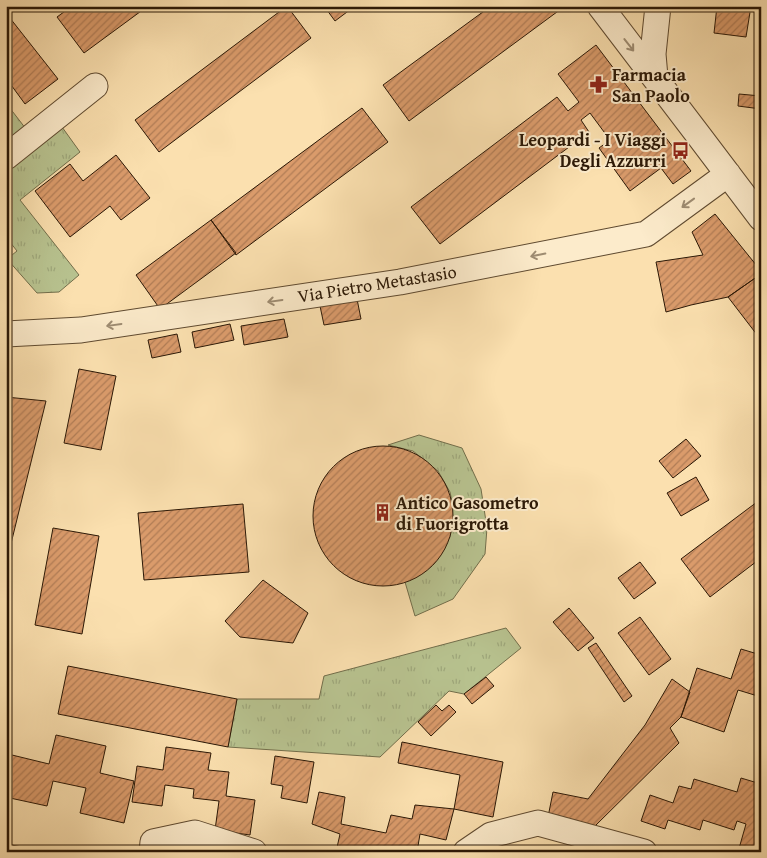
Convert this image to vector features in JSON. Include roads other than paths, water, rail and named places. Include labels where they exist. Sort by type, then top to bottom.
[{"type":"street","points":[[600,6],[761,218]]},
{"type":"street","points":[[654,77],[653,54],[658,6]]},
{"type":"street","points":[[6,157],[94,86]]},
{"type":"street","name":"Via Pietro Metastasio","points":[[6,334],[81,330],[400,282],[646,234],[728,174]]},
{"type":"street","points":[[466,852],[491,835],[538,824],[644,852]]},
{"type":"street","points":[[152,852],[153,842],[195,833],[254,852]]},
{"type":"place","name":"Farmacia San Paolo","points":[[598,85]]},
{"type":"place","name":"Leopardi - I Viaggi Degli Azzurri","points":[[680,150]]},
{"type":"place","name":"Antico Gasometro di Fuorigrotta","points":[[382,513]]}]
